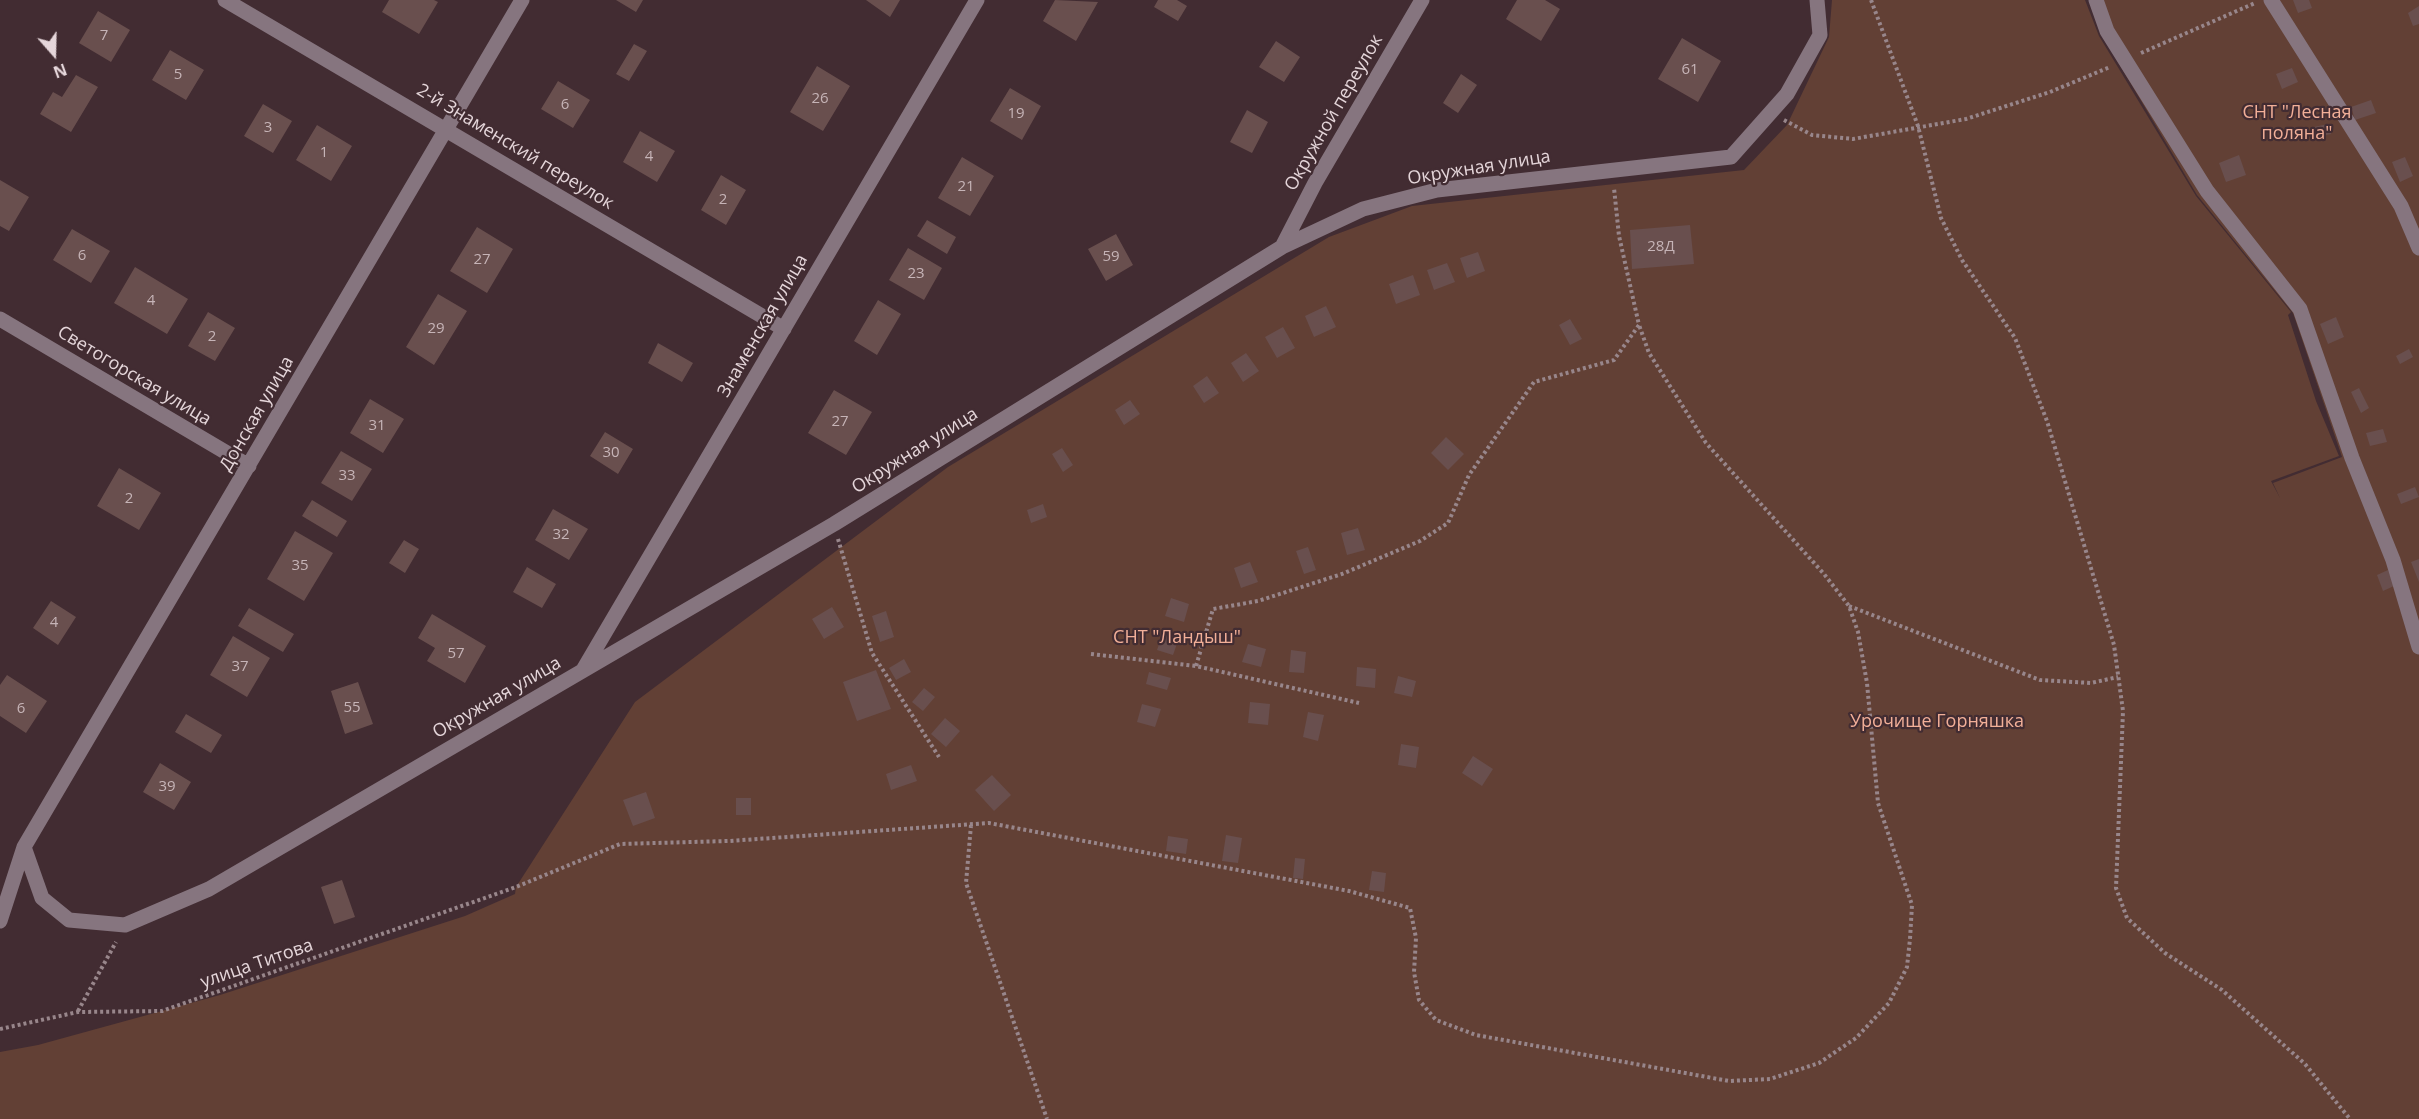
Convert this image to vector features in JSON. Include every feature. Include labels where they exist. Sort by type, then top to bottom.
[{"type":"street","name":"2-й Знаменский переулок","points":[[225,0],[784,329]]},
{"type":"street","name":"Донская улица","points":[[0,921],[24,847],[522,0]]},
{"type":"street","name":"Знаменская улица","points":[[583,671],[977,0]]},
{"type":"street","name":"Окружной переулок","points":[[1282,247],[1315,183],[1422,0]]},
{"type":"street","name":"Окружная улица","points":[[125,926],[208,889],[834,524],[1282,247],[1363,209],[1437,190],[1612,169],[1731,158],[1787,94],[1820,35],[1817,0]]},
{"type":"street","points":[[2096,0],[2107,31],[2207,191],[2300,309],[2352,458],[2393,560],[2419,647]]},
{"type":"street","points":[[2271,0],[2401,206],[2419,248]]},
{"type":"street","name":"Светогорская улица","points":[[0,319],[249,466]]},
{"type":"street","points":[[24,847],[42,898],[69,920],[125,926]]},
{"type":"path","points":[[1871,0],[1918,126],[1941,218],[1962,260],[2015,338],[2047,422],[2114,645],[2122,711],[2116,888],[2127,918],[2165,952],[2222,990],[2297,1056],[2350,1119]]},
{"type":"path","points":[[1771,112],[1812,135],[1852,139],[1966,119],[2050,92],[2261,0]]},
{"type":"path","points":[[1612,169],[1619,236],[1639,325],[1649,353],[1706,443],[1824,574],[1849,606],[2040,680],[2091,683],[2118,677]]},
{"type":"path","points":[[1196,666],[1213,609],[1258,601],[1342,574],[1420,541],[1448,523],[1469,475],[1534,382],[1614,360],[1639,325]]},
{"type":"path","points":[[834,524],[872,652],[939,757]]},
{"type":"path","name":"улица Титова","points":[[0,1029],[78,1012],[162,1011],[516,887],[620,844],[729,841],[989,824],[1349,891],[1410,908],[1416,938],[1414,972],[1419,1000],[1436,1020],[1476,1035],[1556,1048],[1647,1068],[1729,1081],[1770,1079],[1820,1063],[1856,1038],[1889,1003],[1907,967],[1912,905],[1878,802],[1867,683],[1858,632],[1849,606]]},
{"type":"path","points":[[1091,654],[1196,666],[1359,704]]},
{"type":"path","points":[[971,825],[966,883],[1047,1119]]},
{"type":"path","points":[[78,1012],[125,926]]},
{"type":"green space","name":"Урочище Горняшка","points":[[1832,0],[2085,0],[2099,36],[2196,196],[2291,312],[2288,315],[2316,401],[2339,456],[2271,481],[2280,498],[2273,483],[2342,457],[2293,313],[2197,195],[2102,35],[2089,0],[2419,0],[2419,1119],[0,1119],[0,1052],[38,1045],[220,995],[465,916],[515,894],[516,887],[635,702],[948,467],[1329,237],[1412,206],[1744,170],[1787,125],[1829,37]]},
{"type":"building","points":[[389,0],[434,0],[438,2],[419,34],[382,12]]},
{"type":"building","points":[[616,0],[643,0],[636,12]]},
{"type":"building","points":[[866,0],[900,0],[890,17]]},
{"type":"building","points":[[1055,0],[1098,2],[1076,41],[1043,21]]},
{"type":"building","points":[[1158,0],[1177,0],[1187,6],[1178,21],[1154,7]]},
{"type":"building","points":[[1517,0],[1545,0],[1560,9],[1541,41],[1506,19]]},
{"type":"building","points":[[2293,0],[2309,0],[2312,8],[2298,13]]},
{"type":"building","points":[[2419,6],[2419,24],[2413,26],[2408,13]]},
{"type":"building","points":[[98,11],[130,30],[111,62],[79,43]]},
{"type":"building","points":[[1682,38],[1721,61],[1698,102],[1658,79]]},
{"type":"building","points":[[1276,41],[1300,57],[1284,82],[1259,67]]},
{"type":"building","points":[[634,44],[647,51],[629,81],[616,74]]},
{"type":"building","points":[[170,50],[204,70],[186,100],[152,80]]},
{"type":"building","points":[[817,66],[850,86],[823,131],[790,112]]},
{"type":"building","points":[[2292,68],[2298,82],[2282,89],[2276,74]]},
{"type":"building","points":[[1461,74],[1477,85],[1458,113],[1443,103]]},
{"type":"building","points":[[76,75],[98,87],[71,132],[40,114],[53,92],[62,97]]},
{"type":"building","points":[[558,81],[590,100],[573,128],[541,109]]},
{"type":"building","points":[[1010,88],[1041,106],[1022,140],[990,121]]},
{"type":"building","points":[[2371,100],[2376,113],[2355,120],[2351,107]]},
{"type":"building","points":[[263,104],[292,121],[273,153],[244,136]]},
{"type":"building","points":[[1247,110],[1268,122],[1252,153],[1230,142]]},
{"type":"building","points":[[2328,124],[2331,134],[2316,137],[2314,127]]},
{"type":"building","points":[[317,125],[352,146],[331,181],[296,160]]},
{"type":"building","points":[[640,131],[675,151],[657,182],[623,162]]},
{"type":"building","points":[[2239,155],[2246,175],[2226,182],[2219,163]]},
{"type":"building","points":[[962,157],[994,176],[970,216],[938,198]]},
{"type":"building","points":[[2405,157],[2413,176],[2400,182],[2392,162]]},
{"type":"building","points":[[721,175],[746,190],[726,225],[701,210]]},
{"type":"building","points":[[0,180],[29,197],[9,231],[0,226]]},
{"type":"building","points":[[927,220],[956,237],[947,254],[917,236]]},
{"type":"building","points":[[1690,225],[1694,264],[1632,269],[1630,230]]},
{"type":"building","points":[[477,227],[513,249],[487,293],[450,271]]},
{"type":"building","points":[[72,229],[110,251],[91,283],[53,260]]},
{"type":"building","points":[[1116,234],[1133,265],[1106,281],[1088,249]]},
{"type":"building","points":[[908,248],[942,268],[924,300],[889,280]]},
{"type":"building","points":[[1478,252],[1485,271],[1467,278],[1460,258]]},
{"type":"building","points":[[1447,263],[1455,282],[1434,290],[1427,270]]},
{"type":"building","points":[[135,267],[188,299],[167,334],[114,303]]},
{"type":"building","points":[[1413,275],[1420,295],[1396,304],[1389,284]]},
{"type":"building","points":[[438,294],[467,311],[434,365],[406,347]]},
{"type":"building","points":[[878,300],[901,314],[877,355],[854,341]]},
{"type":"building","points":[[1326,306],[1336,327],[1314,337],[1305,316]]},
{"type":"building","points":[[208,312],[235,328],[215,361],[188,346]]},
{"type":"building","points":[[2336,317],[2344,337],[2328,344],[2320,324]]},
{"type":"building","points":[[1570,319],[1582,339],[1570,345],[1559,325]]},
{"type":"building","points":[[1283,327],[1295,348],[1277,358],[1265,337]]},
{"type":"building","points":[[658,343],[693,363],[682,382],[648,363]]},
{"type":"building","points":[[2409,349],[2413,357],[2400,364],[2396,356]]},
{"type":"building","points":[[1246,353],[1259,371],[1243,382],[1231,363]]},
{"type":"building","points":[[1207,376],[1219,393],[1204,403],[1193,386]]},
{"type":"building","points":[[2359,388],[2369,408],[2361,413],[2351,392]]},
{"type":"building","points":[[834,390],[872,412],[846,455],[808,433]]},
{"type":"building","points":[[370,399],[404,419],[383,453],[350,433]]},
{"type":"building","points":[[1130,400],[1140,414],[1124,425],[1115,410]]},
{"type":"building","points":[[2383,429],[2387,442],[2370,446],[2366,433]]},
{"type":"building","points":[[605,432],[633,449],[618,474],[590,456]]},
{"type":"building","points":[[1446,437],[1464,454],[1448,470],[1431,453]]},
{"type":"building","points":[[1062,448],[1073,465],[1063,472],[1052,454]]},
{"type":"building","points":[[341,451],[372,469],[352,501],[321,483]]},
{"type":"building","points":[[119,468],[161,493],[139,530],[97,506]]},
{"type":"building","points":[[2415,487],[2419,497],[2401,504],[2397,494]]},
{"type":"building","points":[[312,500],[347,521],[337,537],[302,516]]},
{"type":"building","points":[[1043,504],[1047,517],[1031,523],[1027,510]]},
{"type":"building","points":[[553,509],[588,529],[569,560],[535,540]]},
{"type":"building","points":[[1358,528],[1365,550],[1347,555],[1341,533]]},
{"type":"building","points":[[295,531],[333,553],[304,601],[267,579]]},
{"type":"building","points":[[404,540],[419,549],[405,573],[389,563]]},
{"type":"building","points":[[1308,547],[1316,570],[1304,574],[1296,551]]},
{"type":"building","points":[[2419,559],[2419,582],[2411,562]]},
{"type":"building","points":[[1250,562],[1258,582],[1241,588],[1234,568]]},
{"type":"building","points":[[527,567],[556,584],[542,608],[513,592]]},
{"type":"building","points":[[2388,570],[2394,586],[2383,591],[2377,575]]},
{"type":"building","points":[[1171,598],[1189,604],[1184,622],[1165,616]]},
{"type":"building","points":[[51,601],[76,617],[58,645],[33,628]]},
{"type":"building","points":[[832,607],[844,627],[824,639],[812,619]]},
{"type":"building","points":[[249,608],[294,634],[283,652],[238,626]]},
{"type":"building","points":[[886,611],[894,637],[880,642],[872,616]]},
{"type":"building","points":[[432,614],[486,646],[465,683],[427,661],[435,648],[418,638]]},
{"type":"building","points":[[1163,633],[1179,638],[1173,655],[1157,650]]},
{"type":"building","points":[[233,636],[270,658],[247,697],[210,675]]},
{"type":"building","points":[[1248,644],[1266,649],[1261,667],[1242,662]]},
{"type":"building","points":[[1291,650],[1306,652],[1304,673],[1289,672]]},
{"type":"building","points":[[904,659],[911,672],[896,680],[889,668]]},
{"type":"building","points":[[1357,667],[1376,669],[1375,688],[1356,686]]},
{"type":"building","points":[[876,670],[891,709],[857,721],[843,682]]},
{"type":"building","points":[[1149,672],[1171,678],[1167,690],[1146,684]]},
{"type":"building","points":[[7,675],[47,701],[26,733],[0,716],[0,685]]},
{"type":"building","points":[[1398,676],[1416,681],[1412,697],[1394,693]]},
{"type":"building","points":[[358,682],[373,724],[345,734],[331,691]]},
{"type":"building","points":[[924,688],[935,697],[923,711],[912,702]]},
{"type":"building","points":[[1250,702],[1270,704],[1268,725],[1248,723]]},
{"type":"building","points":[[1142,704],[1161,709],[1155,727],[1137,722]]},
{"type":"building","points":[[1308,712],[1324,715],[1318,741],[1303,737]]},
{"type":"building","points":[[186,714],[222,735],[211,753],[175,732]]},
{"type":"building","points":[[945,718],[960,731],[946,747],[931,734]]},
{"type":"building","points":[[1401,744],[1419,747],[1416,768],[1398,765]]},
{"type":"building","points":[[1473,756],[1493,769],[1482,786],[1462,773]]},
{"type":"building","points":[[160,763],[191,782],[174,810],[143,792]]},
{"type":"building","points":[[911,765],[917,781],[891,790],[886,774]]},
{"type":"building","points":[[992,775],[1011,795],[994,811],[975,790]]},
{"type":"building","points":[[646,792],[655,818],[633,826],[623,800]]},
{"type":"building","points":[[736,798],[751,798],[751,815],[736,815]]},
{"type":"building","points":[[1226,835],[1242,838],[1238,863],[1222,861]]},
{"type":"building","points":[[1168,836],[1188,839],[1186,854],[1166,851]]},
{"type":"building","points":[[1295,858],[1305,859],[1303,879],[1293,878]]},
{"type":"building","points":[[1372,871],[1386,873],[1384,892],[1369,890]]},
{"type":"building","points":[[342,880],[355,917],[334,924],[321,887]]},
{"type":"park label","name":"СНТ \"Лесная поляна\"","points":[[2297,123]]},
{"type":"park label","name":"СНТ \"Ландыш\"","points":[[1177,638]]}]
